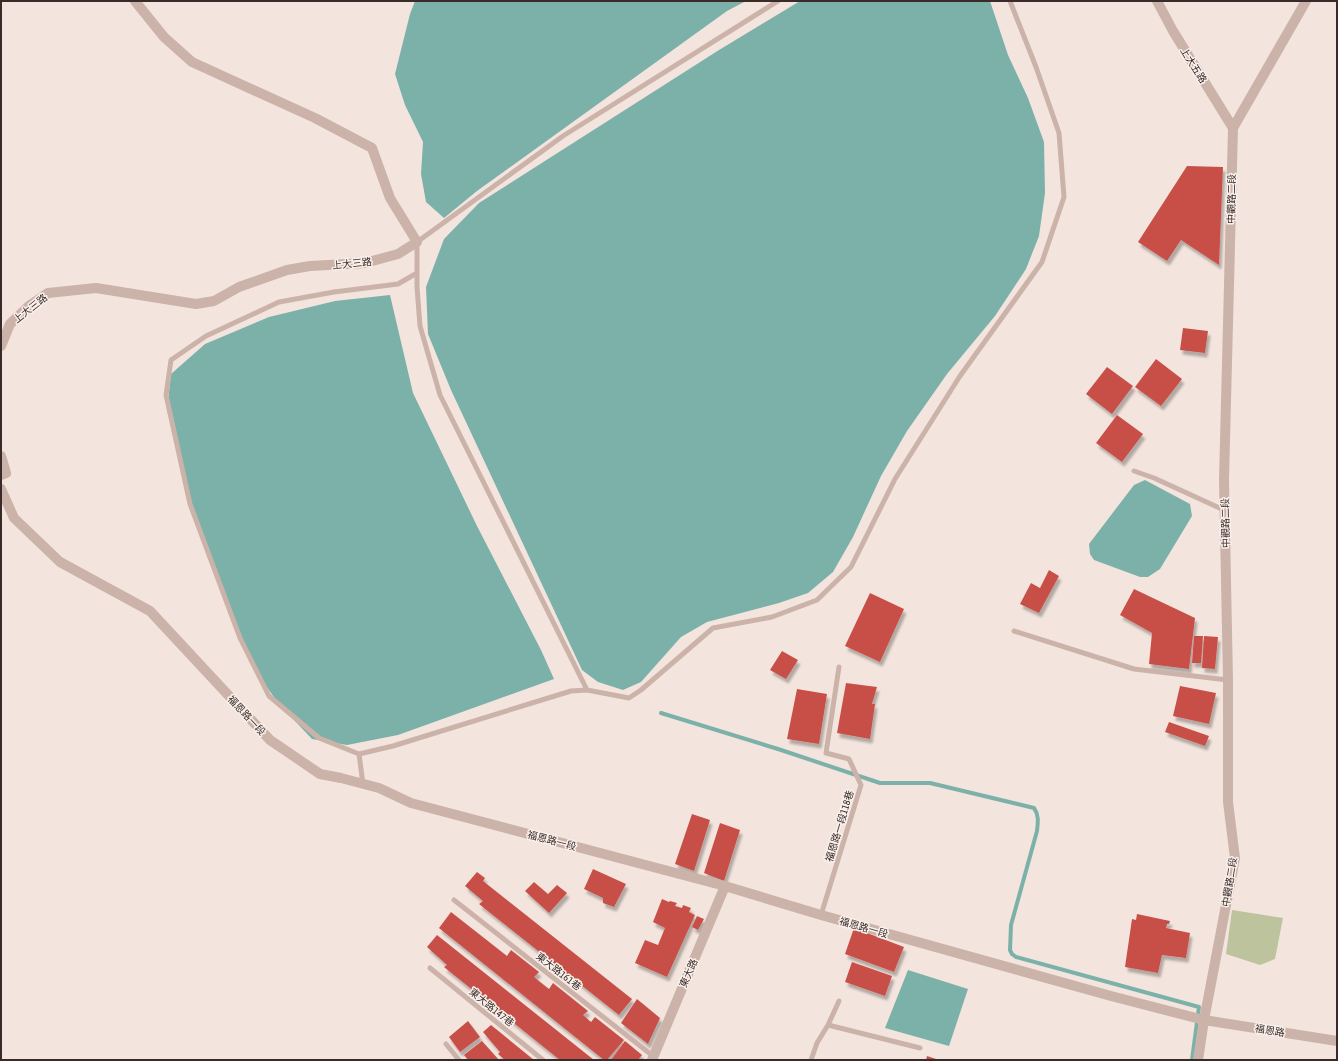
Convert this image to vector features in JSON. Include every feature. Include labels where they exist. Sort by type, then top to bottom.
[{"type":"street","points":[[135,1],[164,37],[192,62],[315,118],[372,148],[390,198],[417,242]]},
{"type":"street","name":"上大五路","points":[[1157,1],[1173,31],[1233,128]]},
{"type":"street","name":"中觀路二段","points":[[1198,1060],[1204,1020],[1235,858],[1228,802],[1228,680],[1224,510],[1233,128],[1306,1]]},
{"type":"street","name":"上大三路","points":[[1,346],[10,324],[29,306],[48,293],[96,288],[196,304],[214,301],[239,287],[287,270],[310,266],[365,263],[398,254],[417,242]]},
{"type":"street","points":[[1,456],[6,473],[1,475]]},
{"type":"street","name":"福恩路一段","points":[[1,489],[14,518],[60,562],[150,611],[270,740],[320,774],[379,788],[411,803],[725,886],[821,915],[1103,994],[1204,1020]]},
{"type":"street","name":"東大路","points":[[652,1058],[725,886]]},
{"type":"street","name":"福恩路","points":[[1204,1020],[1337,1041]]},
{"type":"lane","points":[[587,690],[440,395],[420,326],[417,242],[563,136],[778,1]]},
{"type":"lane","points":[[417,273],[398,284],[334,292],[279,302],[206,336],[172,360],[166,395],[190,504],[240,638],[269,696],[319,738],[359,754],[393,746],[571,691],[587,690],[629,698],[641,690],[713,628],[772,617],[817,600],[851,567],[895,480],[960,376],[1042,262],[1064,197],[1059,133],[1036,67],[1010,1]]},
{"type":"lane","points":[[1134,470],[1224,510]]},
{"type":"lane","points":[[1014,631],[1134,669],[1228,680]]},
{"type":"lane","name":"福恩路一段118巷","points":[[821,915],[862,785],[849,759],[826,753],[839,667]]},
{"type":"lane","points":[[359,754],[363,784]]},
{"type":"lane","name":"東大路161巷","points":[[454,900],[652,1058]]},
{"type":"lane","name":"東大路147巷","points":[[430,968],[542,1060]]},
{"type":"lane","points":[[811,1060],[817,1043],[828,1026],[839,1001]]},
{"type":"lane","points":[[828,1026],[920,1048]]},
{"type":"lane","points":[[446,1044],[459,1060]]},
{"type":"green space","points":[[1232,910],[1283,918],[1275,959],[1260,965],[1226,954]]},
{"type":"water","points":[[415,1],[746,1],[727,11],[477,191],[444,218],[426,202],[421,174],[423,142],[405,105],[395,74],[410,14]]},
{"type":"water","points":[[800,1],[990,1],[1008,55],[1028,98],[1044,142],[1045,193],[1039,236],[1026,269],[995,316],[947,374],[907,431],[881,476],[853,537],[833,572],[808,593],[779,603],[707,622],[681,637],[641,682],[623,690],[598,682],[582,670],[451,390],[428,334],[426,287],[444,239],[479,203],[719,50]]},
{"type":"water","points":[[390,295],[413,393],[477,526],[541,650],[554,679],[398,735],[347,745],[312,739],[278,703],[250,663],[197,525],[167,410],[171,374],[205,344],[269,317],[335,301]]},
{"type":"water","points":[[1145,480],[1190,504],[1192,516],[1160,569],[1148,577],[1140,577],[1094,560],[1090,554],[1089,544],[1134,485]]},
{"type":"water","points":[[908,970],[968,989],[949,1046],[885,1028]]},
{"type":"building","points":[[1187,166],[1223,167],[1219,265],[1181,240],[1167,261],[1138,242]]},
{"type":"building","points":[[1183,328],[1208,331],[1205,353],[1180,350]]},
{"type":"building","points":[[1156,359],[1182,379],[1161,406],[1135,387]]},
{"type":"building","points":[[1107,367],[1133,386],[1112,414],[1086,394]]},
{"type":"building","points":[[1117,415],[1143,434],[1122,462],[1096,443]]},
{"type":"building","points":[[1049,570],[1059,576],[1039,613],[1020,604],[1031,583],[1040,588]]},
{"type":"building","points":[[1134,589],[1195,618],[1189,669],[1149,664],[1152,633],[1120,615]]},
{"type":"building","points":[[870,593],[904,609],[880,662],[845,646]]},
{"type":"building","points":[[1194,636],[1203,636],[1201,663],[1192,663]]},
{"type":"building","points":[[1204,636],[1218,637],[1215,669],[1202,668]]},
{"type":"building","points":[[782,651],[798,660],[786,679],[770,670]]},
{"type":"building","points":[[846,683],[877,687],[872,704],[875,704],[870,739],[837,733]]},
{"type":"building","points":[[1180,686],[1216,693],[1209,724],[1173,716]]},
{"type":"building","points":[[797,689],[827,694],[819,744],[787,739]]},
{"type":"building","points":[[1169,722],[1209,736],[1205,746],[1165,732]]},
{"type":"building","points":[[692,814],[710,820],[694,871],[675,864]]},
{"type":"building","points":[[720,823],[740,830],[724,881],[704,873]]},
{"type":"building","points":[[593,869],[626,884],[614,907],[603,903],[603,898],[584,889]]},
{"type":"building","points":[[477,872],[485,878],[483,881],[632,999],[619,1015],[479,904],[483,901],[465,886]]},
{"type":"building","points":[[534,882],[548,894],[557,885],[567,893],[549,913],[525,891]]},
{"type":"building","points":[[662,899],[677,903],[675,906],[682,908],[683,905],[691,908],[689,912],[695,915],[667,977],[635,963],[645,940],[658,945],[665,928],[653,922]]},
{"type":"building","points":[[451,912],[507,956],[511,950],[539,972],[534,977],[549,989],[553,983],[588,1011],[583,1015],[591,1022],[595,1017],[624,1040],[607,1060],[604,1060],[439,928]]},
{"type":"building","points":[[1137,914],[1170,921],[1166,928],[1190,933],[1186,958],[1162,955],[1158,973],[1125,967],[1132,919],[1136,920]]},
{"type":"building","points":[[697,916],[704,919],[698,930],[692,927]]},
{"type":"building","points":[[854,928],[904,947],[894,972],[845,954]]},
{"type":"building","points":[[437,935],[594,1060],[560,1060],[444,967],[447,965],[427,947]]},
{"type":"building","points":[[852,962],[892,976],[885,996],[845,982]]},
{"type":"building","points":[[637,999],[660,1018],[648,1044],[621,1023]]},
{"type":"building","points":[[468,1021],[480,1037],[460,1052],[449,1037]]},
{"type":"building","points":[[491,1025],[534,1060],[505,1060],[498,1054],[500,1052],[483,1032]]},
{"type":"building","points":[[482,1041],[499,1060],[468,1060],[464,1055]]},
{"type":"building","points":[[625,1041],[642,1055],[638,1060],[611,1060]]},
{"type":"building","points":[[927,1056],[939,1060],[926,1060]]},
{"type":"waterway","points":[[661,713],[778,749],[880,783],[930,783],[1034,808],[1038,822],[1037,831],[1011,925],[1010,950],[1012,954],[1016,957],[1199,1007],[1192,1060]]}]
